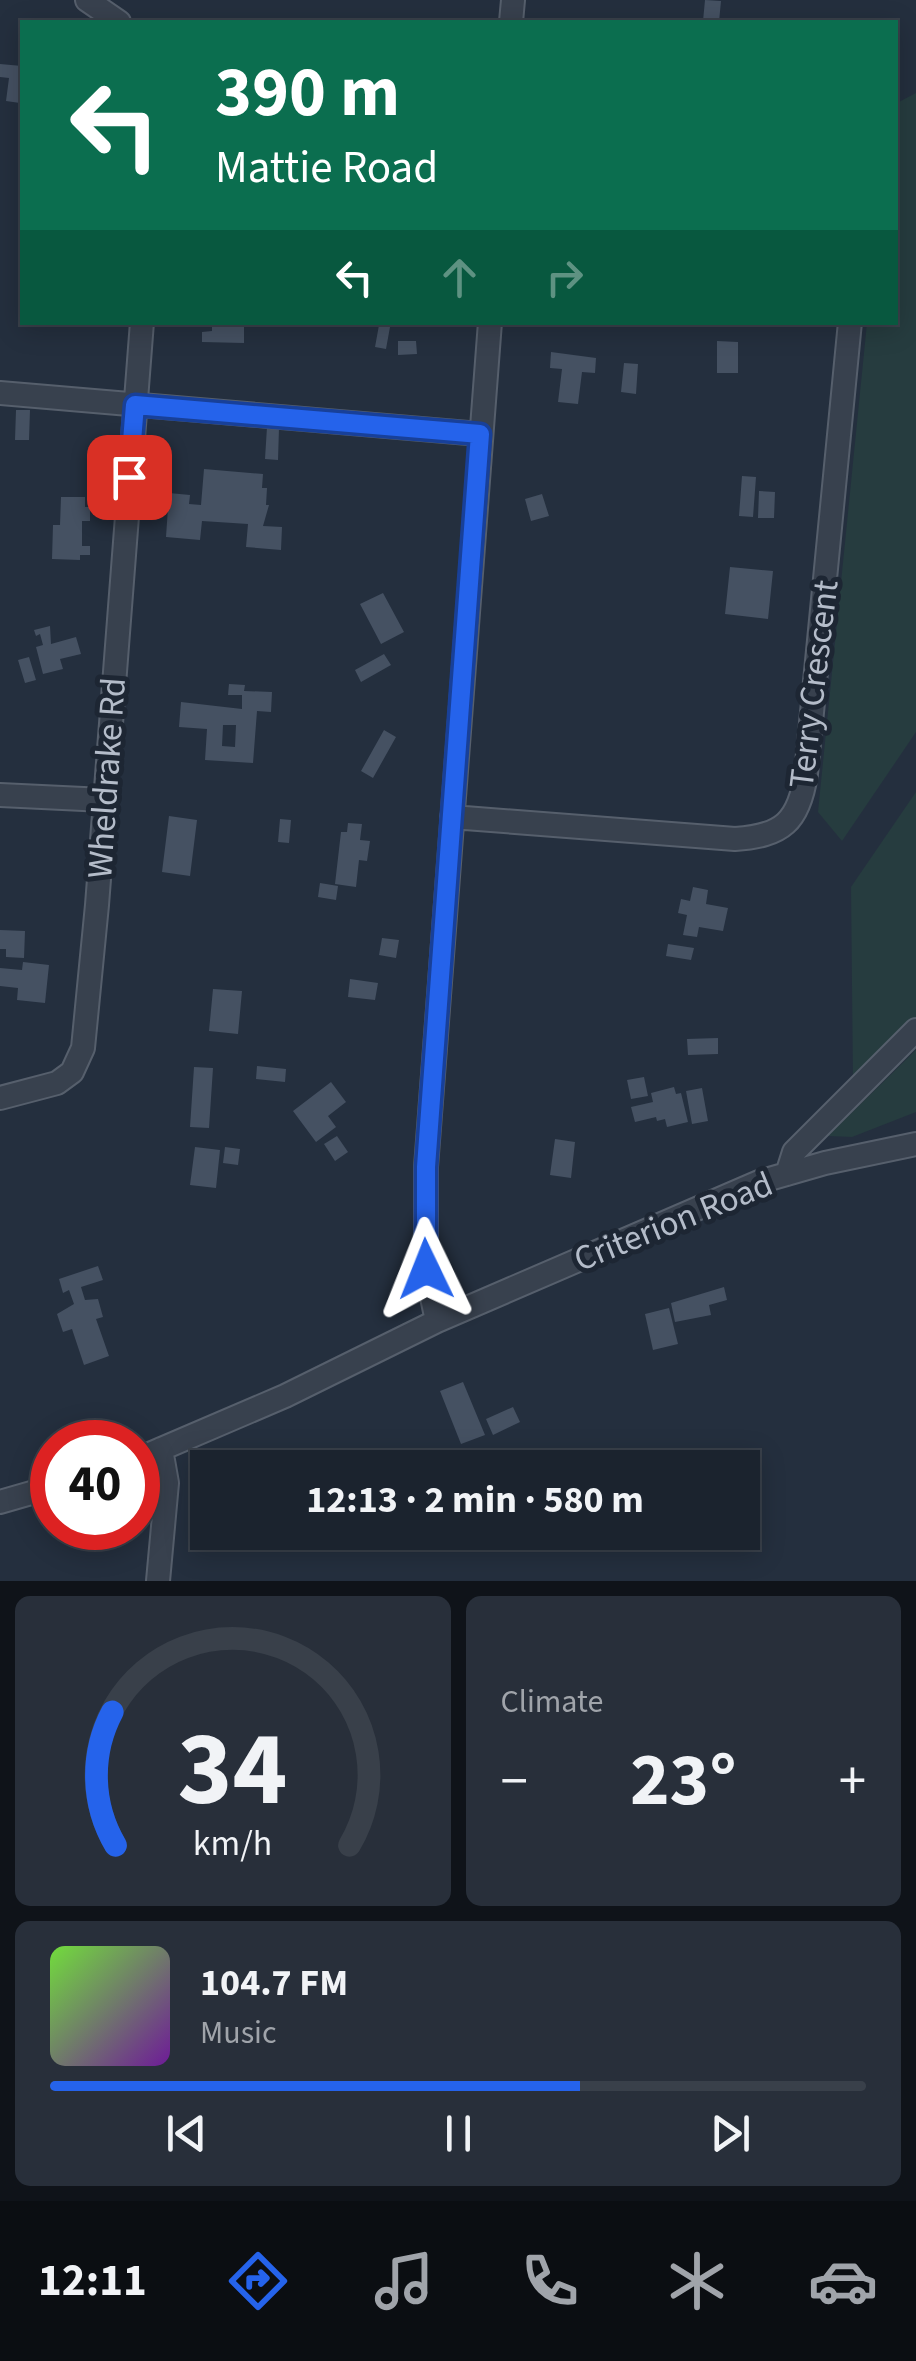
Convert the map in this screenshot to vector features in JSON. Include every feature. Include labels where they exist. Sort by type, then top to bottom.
[{"type":"street","points":[[87,0],[116,12]]},
{"type":"street","name":"Wheldrake Rd","points":[[0,1098],[57,1083],[72,1072],[85,1030],[142,325]]},
{"type":"street","points":[[437,1320],[426,1269],[424,1214],[490,325]]},
{"type":"street","name":"Terry Crescent","points":[[452,818],[735,839],[768,835],[789,821],[800,804],[806,774],[850,325]]},
{"type":"street","points":[[0,393],[480,434]]},
{"type":"street","points":[[0,795],[104,800]]},
{"type":"street","points":[[786,1174],[794,1152],[916,1030]]},
{"type":"street","name":"Criterion Road","points":[[162,1449],[285,1396],[437,1320],[759,1182],[916,1144]]},
{"type":"street","points":[[158,1581],[167,1483],[162,1449]]},
{"type":"street","points":[[0,1502],[30,1493]]},
{"type":"green space","points":[[916,93],[916,732],[842,841],[818,812],[867,325],[898,325],[898,102]]},
{"type":"green space","points":[[916,792],[916,1019],[853,1082],[851,887]]},
{"type":"green space","points":[[916,1050],[916,1112],[852,1137],[828,1136]]},
{"type":"building","points":[[705,0],[721,1],[719,20],[703,20]]},
{"type":"building","points":[[0,64],[20,66],[20,103],[6,101],[9,78],[0,77]]},
{"type":"building","points":[[212,325],[244,325],[244,343],[202,342],[202,332],[212,331]]},
{"type":"building","points":[[379,325],[390,327],[386,349],[375,347]]},
{"type":"building","points":[[398,341],[416,341],[417,354],[398,355]]},
{"type":"building","points":[[717,341],[738,342],[738,373],[717,373]]},
{"type":"building","points":[[551,352],[596,358],[595,373],[582,372],[578,404],[558,402],[562,369],[550,368]]},
{"type":"building","points":[[624,363],[638,364],[636,394],[621,392]]},
{"type":"building","points":[[16,410],[30,410],[29,440],[15,440]]},
{"type":"building","points":[[267,427],[279,428],[278,460],[265,459]]},
{"type":"building","points":[[204,469],[263,474],[262,488],[267,488],[269,505],[263,526],[282,527],[281,550],[246,547],[248,524],[202,521],[200,540],[166,537],[169,493],[190,495],[189,504],[201,505]]},
{"type":"building","points":[[742,476],[756,477],[753,517],[739,516]]},
{"type":"building","points":[[759,491],[775,492],[774,518],[758,518]]},
{"type":"building","points":[[542,494],[549,516],[531,521],[525,499]]},
{"type":"building","points":[[61,497],[85,497],[85,507],[90,507],[90,521],[82,521],[82,546],[90,546],[90,555],[80,555],[80,560],[52,559],[53,525],[60,525]]},
{"type":"building","points":[[730,567],[773,571],[768,619],[725,614]]},
{"type":"building","points":[[383,593],[404,632],[381,644],[360,604]]},
{"type":"building","points":[[50,626],[51,644],[76,637],[81,654],[60,659],[63,669],[43,674],[36,647],[43,645],[40,634],[36,636],[34,630]]},
{"type":"building","points":[[384,654],[391,665],[361,682],[355,670]]},
{"type":"building","points":[[29,657],[36,680],[25,683],[18,660]]},
{"type":"building","points":[[229,684],[245,685],[244,691],[272,692],[271,712],[257,711],[253,763],[205,760],[207,729],[179,727],[181,702],[242,709],[242,695],[228,695]],"holes":[[[223,725],[236,725],[235,747],[222,746]]]},
{"type":"building","points":[[384,730],[396,737],[373,778],[361,771]]},
{"type":"building","points":[[169,816],[197,820],[190,876],[162,872]]},
{"type":"building","points":[[280,819],[291,820],[289,843],[278,842]]},
{"type":"building","points":[[348,823],[362,824],[360,840],[370,841],[367,861],[359,860],[356,887],[335,884],[341,832],[347,832]]},
{"type":"building","points":[[320,883],[338,886],[336,900],[318,897]]},
{"type":"building","points":[[693,887],[708,890],[706,904],[728,908],[723,931],[699,927],[697,937],[683,935],[687,915],[678,913],[681,899],[690,901]]},
{"type":"building","points":[[0,930],[25,931],[24,958],[6,957],[6,949],[0,949]]},
{"type":"building","points":[[382,938],[399,940],[396,958],[379,955]]},
{"type":"building","points":[[668,944],[694,948],[691,960],[666,956]]},
{"type":"building","points":[[23,962],[49,965],[45,1003],[17,1000],[18,988],[0,986],[0,968],[22,970]]},
{"type":"building","points":[[350,979],[378,983],[375,1000],[348,997]]},
{"type":"building","points":[[213,989],[242,991],[238,1034],[209,1031]]},
{"type":"building","points":[[718,1038],[718,1054],[688,1055],[687,1039]]},
{"type":"building","points":[[257,1066],[286,1069],[285,1082],[256,1079]]},
{"type":"building","points":[[194,1067],[213,1068],[209,1128],[190,1127]]},
{"type":"building","points":[[644,1077],[648,1096],[631,1099],[627,1080]]},
{"type":"building","points":[[331,1082],[346,1102],[328,1116],[336,1127],[316,1142],[293,1111]]},
{"type":"building","points":[[674,1087],[676,1094],[681,1093],[688,1122],[667,1127],[665,1119],[657,1121],[656,1117],[635,1122],[631,1107],[653,1102],[651,1093]]},
{"type":"building","points":[[702,1088],[708,1121],[692,1124],[686,1091]]},
{"type":"building","points":[[337,1136],[348,1152],[335,1161],[324,1144]]},
{"type":"building","points":[[555,1139],[575,1142],[571,1178],[550,1175]]},
{"type":"building","points":[[195,1147],[220,1150],[216,1188],[190,1185]]},
{"type":"building","points":[[225,1147],[240,1149],[238,1165],[223,1163]]},
{"type":"building","points":[[98,1266],[103,1280],[81,1287],[85,1300],[98,1299],[103,1317],[96,1319],[109,1356],[84,1365],[72,1329],[63,1332],[57,1314],[74,1304],[69,1290],[63,1293],[59,1279]]},
{"type":"building","points":[[724,1287],[727,1300],[709,1305],[711,1315],[675,1322],[671,1303]]},
{"type":"building","points":[[669,1308],[678,1344],[653,1350],[645,1314]]},
{"type":"building","points":[[463,1382],[485,1435],[461,1444],[440,1391]]},
{"type":"building","points":[[513,1407],[520,1422],[493,1435],[486,1419]]},
{"type":"route","points":[[129,477],[135,405],[480,434],[426,1167],[426,1269]]}]
